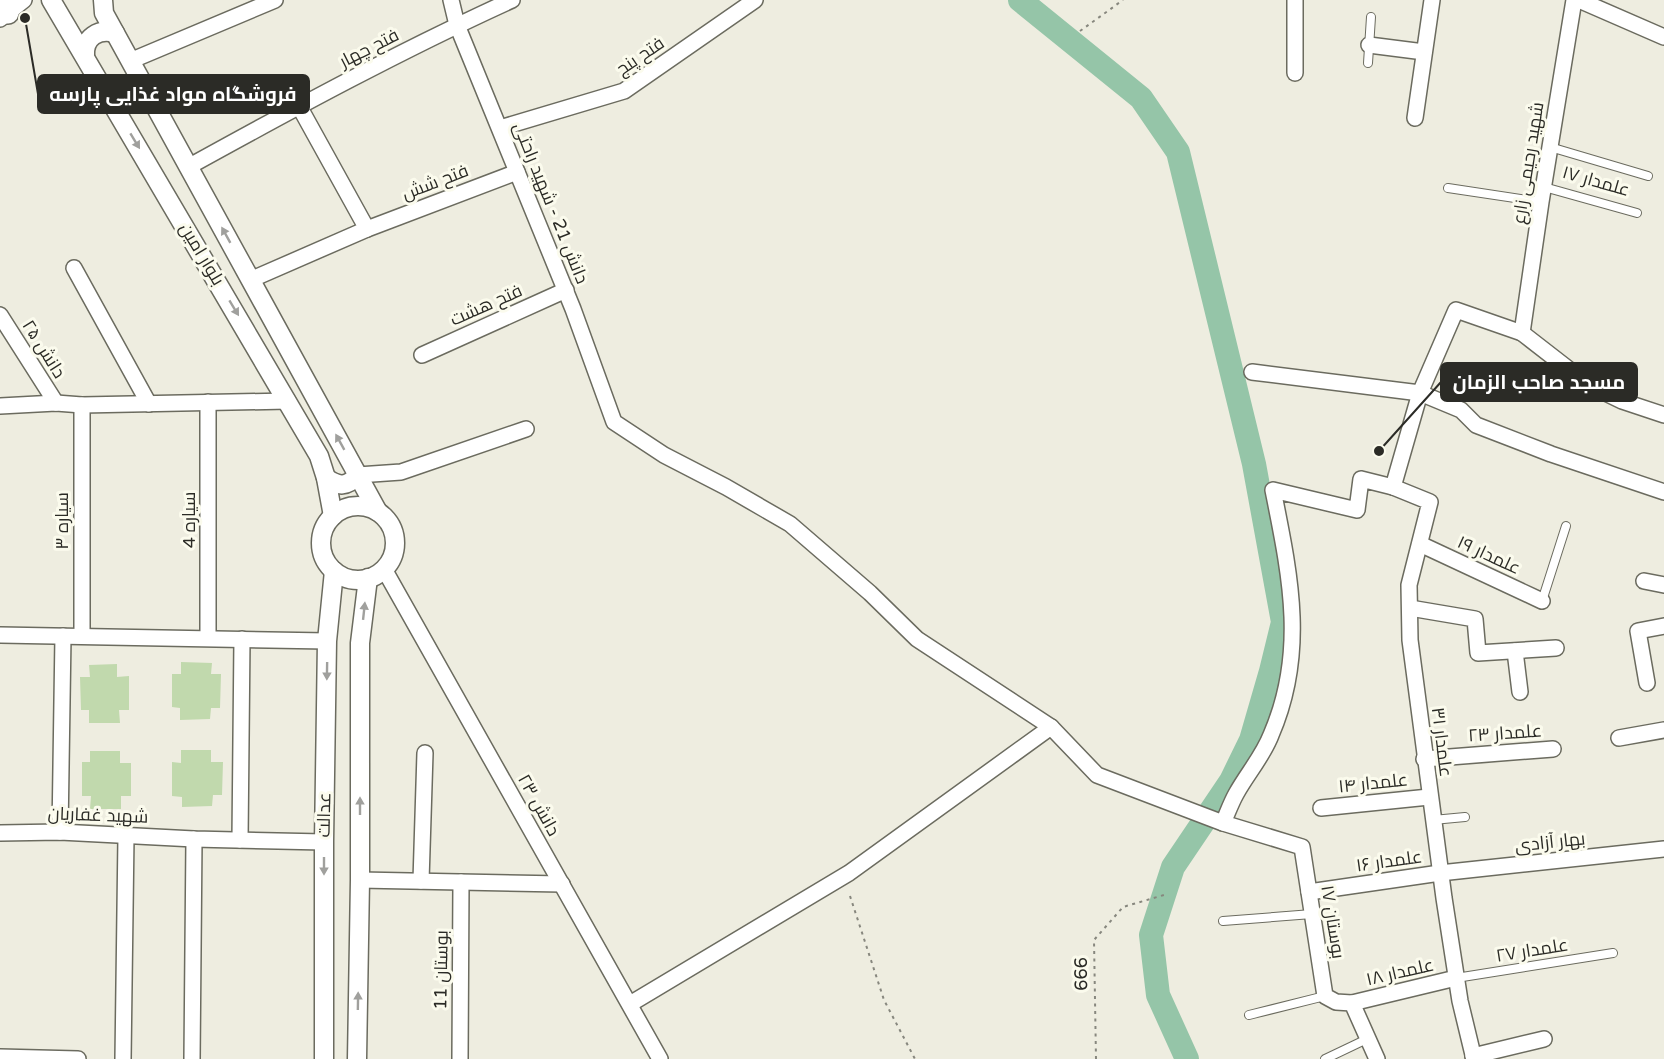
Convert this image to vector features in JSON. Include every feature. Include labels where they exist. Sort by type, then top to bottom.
[{"type":"street","name":"بلوار امین","points":[[51,0],[319,456],[326,478],[333,516]]},
{"type":"street","name":"بلوار امین","points":[[103,0],[104,13],[378,512]]},
{"type":"street","points":[[130,61],[275,0]]},
{"type":"street","name":"دانش 21 - شهید راحتی","points":[[451,0],[457,25],[566,290],[614,422],[664,454],[790,524],[870,593],[917,639],[1051,728]]},
{"type":"street","name":"فتح چهار","points":[[188,167],[299,106],[457,25],[512,0]]},
{"type":"street","name":"فتح پنج","points":[[500,128],[624,91],[755,0]]},
{"type":"street","points":[[1295,0],[1295,74]]},
{"type":"street","points":[[1415,118],[1432,0]]},
{"type":"street","name":"شهید رحیمی زارع","points":[[1522,333],[1574,0]]},
{"type":"street","points":[[1579,0],[1664,37]]},
{"type":"street","points":[[85,56],[86,44],[93,35],[104,31],[115,33]]},
{"type":"street","points":[[1369,45],[1424,52]]},
{"type":"street","points":[[299,106],[367,230]]},
{"type":"street","name":"فتح شش","points":[[250,280],[367,230],[517,172]]},
{"type":"street","points":[[74,268],[149,404]]},
{"type":"street","name":"فتح هشت","points":[[422,355],[566,290]]},
{"type":"street","points":[[1393,488],[1420,393],[1456,310],[1522,333],[1589,385],[1622,401],[1664,415]]},
{"type":"street","name":"دانش ۲۵","points":[[0,315],[56,403]]},
{"type":"street","points":[[1252,372],[1420,393],[1461,410],[1476,425],[1551,454],[1664,492]]},
{"type":"street","points":[[0,406],[56,403],[82,405],[288,400]]},
{"type":"street","name":"سیاره 4","points":[[208,402],[208,638]]},
{"type":"street","name":"سیاره ۳","points":[[82,405],[82,636]]},
{"type":"street","points":[[326,478],[343,486],[358,475],[400,472],[526,429]]},
{"type":"street","name":"علمدار ۳۱","points":[[1223,823],[1235,796],[1271,736],[1283,700],[1288,675],[1294,618],[1289,574],[1273,490],[1357,510],[1361,479],[1430,502],[1409,585],[1410,640],[1440,873],[1456,978],[1473,1057]]},
{"type":"street","points":[[353,506],[370,508],[378,512],[391,526],[394,534],[393,553],[384,569],[368,578],[350,579],[334,571],[324,557],[321,539],[327,523],[333,516],[353,506]]},
{"type":"street","name":"علمدار ۱۹","points":[[1420,544],[1542,601]]},
{"type":"street","name":"دانش ۲۳","points":[[384,569],[660,1059]]},
{"type":"street","name":"عدالت","points":[[324,1059],[327,641],[334,571]]},
{"type":"street","name":"عدالت","points":[[357,1059],[360,643],[368,578]]},
{"type":"street","points":[[1644,581],[1664,585]]},
{"type":"street","points":[[1410,608],[1474,619],[1478,653],[1556,648]]},
{"type":"street","points":[[1647,683],[1638,631],[1664,626]]},
{"type":"street","points":[[0,635],[327,641]]},
{"type":"street","points":[[60,832],[63,636]]},
{"type":"street","points":[[240,840],[242,639]]},
{"type":"street","points":[[1515,651],[1520,692]]},
{"type":"street","points":[[630,1004],[849,873],[1051,728],[1097,775],[1223,823]]},
{"type":"street","points":[[1619,738],[1664,730]]},
{"type":"street","name":"علمدار ۲۳","points":[[1424,759],[1553,749]]},
{"type":"street","points":[[420,881],[425,753]]},
{"type":"street","name":"علمدار ۱۴","points":[[1321,808],[1430,797]]},
{"type":"street","name":"بوستان ۱۷","points":[[1223,823],[1302,847],[1325,996]]},
{"type":"street","name":"شهید غفاریان","points":[[0,833],[60,832],[194,839],[324,842]]},
{"type":"street","points":[[123,1059],[126,836]]},
{"type":"street","points":[[192,1059],[194,839]]},
{"type":"street","name":"بهار آزادی","points":[[1440,873],[1664,849]]},
{"type":"street","name":"علمدار ۱۶","points":[[1309,892],[1440,873]]},
{"type":"street","points":[[360,880],[562,884]]},
{"type":"street","name":"بوستان 11","points":[[460,1059],[461,882]]},
{"type":"street","name":"علمدار ۱۸","points":[[1352,1003],[1456,978]]},
{"type":"street","points":[[1325,996],[1336,1002],[1352,1003],[1377,1059]]},
{"type":"street","points":[[1473,1057],[1544,1039]]},
{"type":"street","points":[[0,1058],[78,1059]]},
{"type":"lane","points":[[1368,63],[1371,17]]},
{"type":"lane","points":[[1550,147],[1648,176]]},
{"type":"lane","name":"علمدار ۱۷","points":[[1544,186],[1637,213]]},
{"type":"lane","points":[[1448,188],[1541,202]]},
{"type":"lane","points":[[1542,601],[1566,526]]},
{"type":"lane","points":[[1433,820],[1465,817]]},
{"type":"lane","points":[[1223,921],[1312,914]]},
{"type":"lane","name":"علمدار ۲۷","points":[[1456,978],[1613,952]]},
{"type":"lane","points":[[1249,1015],[1325,996]]},
{"type":"lane","points":[[1325,1059],[1367,1039]]},
{"type":"path","points":[[1080,31],[1123,0]]},
{"type":"path","name":"666","points":[[1096,1059],[1095,940],[1123,907],[1164,895]]},
{"type":"path","points":[[850,896],[884,1000],[915,1059]]},
{"type":"building","points":[[181,662],[212,663],[211,674],[221,674],[220,708],[211,708],[210,719],[180,720],[180,708],[172,707],[172,674],[181,674]]},
{"type":"building","points":[[117,664],[117,677],[129,676],[129,710],[119,710],[120,723],[89,723],[89,710],[81,710],[80,677],[90,677],[89,665]]},
{"type":"building","points":[[181,750],[211,750],[211,762],[223,762],[222,795],[213,795],[212,806],[182,807],[182,797],[172,796],[172,762],[181,763]]},
{"type":"building","points":[[90,751],[120,751],[120,763],[131,763],[131,796],[121,796],[121,809],[90,809],[91,796],[82,796],[82,762],[90,762]]},
{"type":"waterway","points":[[1020,0],[1141,98],[1178,152],[1254,464],[1283,622],[1251,740],[1231,781],[1173,867],[1151,935],[1158,995],[1187,1059]]},
{"type":"place","name":"فروشگاه مواد غذایی پارسه","points":[[25,18]]},
{"type":"place","name":"مسجد صاحب الزمان","points":[[1379,451]]}]
